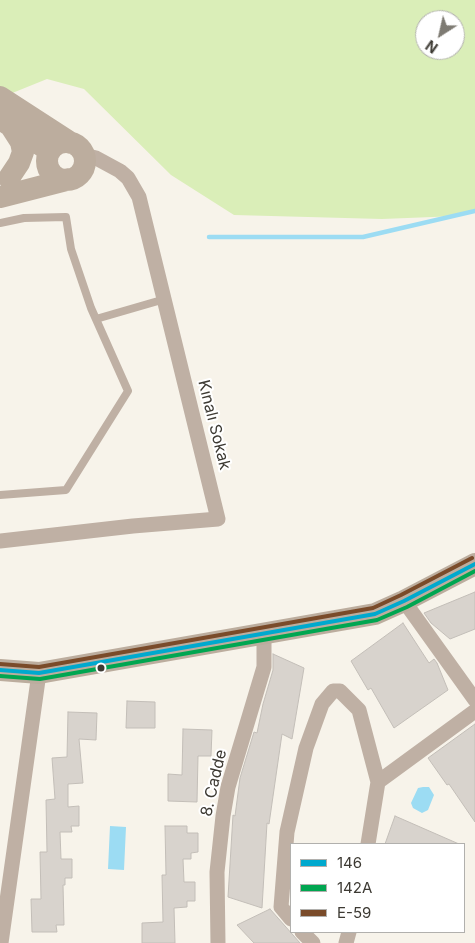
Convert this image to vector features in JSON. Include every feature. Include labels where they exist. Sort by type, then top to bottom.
[{"type":"street","points":[[0,97],[77,149],[85,161],[81,173],[64,180],[53,174],[48,157],[6,123]]},
{"type":"street","points":[[3,185],[19,163],[23,152],[21,142],[6,123]]},
{"type":"street","points":[[3,185],[31,171],[48,157],[59,143],[77,149]]},
{"type":"street","name":"Kınalı Sokak","points":[[0,541],[132,526],[218,519],[139,198],[134,186],[120,171],[77,149]]},
{"type":"street","points":[[3,185],[70,179]]},
{"type":"street","points":[[0,670],[39,673],[375,614],[475,564]]},
{"type":"street","points":[[404,601],[475,700]]},
{"type":"street","name":"8. Cadde","points":[[218,943],[217,872],[223,816],[228,787],[264,667],[264,634]]},
{"type":"street","points":[[1,943],[39,673]]},
{"type":"street","points":[[290,918],[281,907],[287,832],[306,748],[322,704],[333,691],[340,691],[359,710],[378,782],[368,843]]},
{"type":"street","points":[[378,782],[475,711]]},
{"type":"street","points":[[303,933],[313,943]]},
{"type":"lane","points":[[0,223],[24,218],[66,217],[71,249],[96,319],[128,391],[66,490],[0,495]]},
{"type":"lane","points":[[96,319],[165,299]]},
{"type":"green space","points":[[0,0],[475,0],[475,209],[458,216],[382,219],[234,215],[171,175],[84,89],[47,79],[0,98]]},
{"type":"water","points":[[429,787],[434,795],[428,810],[422,813],[413,808],[411,803],[418,788]]},
{"type":"water","points":[[110,826],[126,827],[124,870],[108,869]]},
{"type":"building","points":[[475,592],[475,629],[450,639],[431,623],[424,613]]},
{"type":"building","points":[[403,623],[429,663],[434,659],[437,663],[448,690],[394,728],[371,688],[368,690],[351,661]]},
{"type":"building","points":[[273,654],[304,668],[292,739],[282,734],[269,824],[267,823],[262,908],[228,897],[233,815],[235,816],[240,778],[254,732],[257,733],[273,670]]},
{"type":"building","points":[[127,701],[155,702],[155,728],[126,728]]},
{"type":"building","points":[[68,712],[97,713],[96,740],[79,739],[83,783],[68,784],[68,807],[79,806],[79,826],[71,826],[72,832],[60,832],[61,859],[72,859],[72,878],[65,878],[65,885],[63,885],[64,925],[56,925],[57,932],[32,932],[31,899],[41,899],[40,852],[47,852],[46,800],[55,799],[52,758],[67,757]]},
{"type":"building","points":[[475,724],[475,822],[449,784],[447,785],[428,758]]},
{"type":"building","points":[[183,729],[212,730],[211,756],[198,756],[197,802],[168,801],[168,774],[182,775]]},
{"type":"building","points":[[395,816],[457,843],[385,843]]},
{"type":"building","points":[[165,826],[187,826],[187,833],[198,833],[198,852],[191,853],[191,859],[183,859],[184,882],[195,882],[195,901],[187,901],[187,907],[174,908],[175,943],[142,943],[142,923],[163,922],[162,875],[166,875]]},
{"type":"building","points":[[270,909],[300,943],[254,943],[237,925]]},
{"type":"waterway","points":[[209,237],[363,237],[475,211]]},
{"type":"transit line","name":"E-59","points":[[0,664],[39,667],[373,608],[472,558]]},
{"type":"transit line","name":"146","points":[[0,670],[39,673],[375,614],[475,564]]},
{"type":"transit line","name":"142A","points":[[0,676],[40,679],[377,620],[407,607],[475,571]]}]
